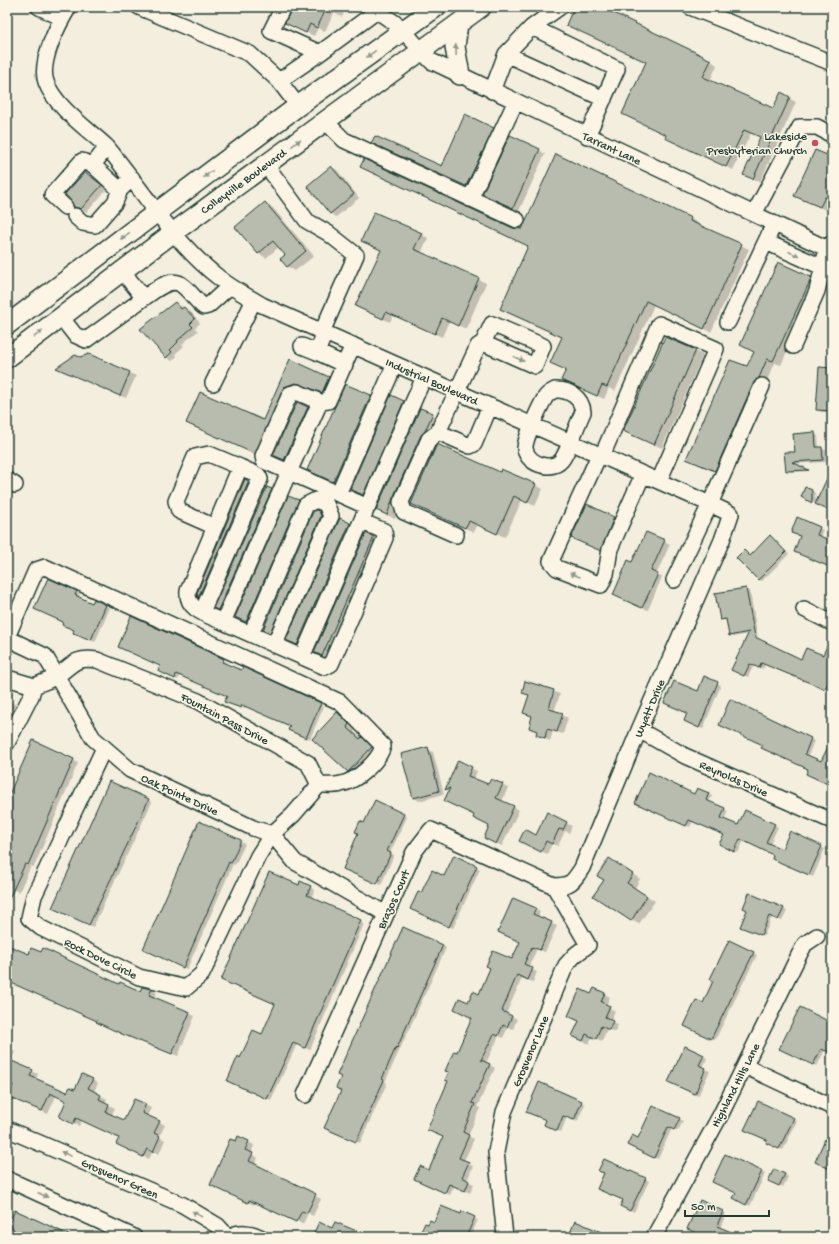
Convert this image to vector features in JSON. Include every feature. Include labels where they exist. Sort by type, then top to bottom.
[{"type":"main road","points":[[7,325],[298,106],[436,7]]},
{"type":"main road","name":"Colleyville Boulevard","points":[[7,358],[174,232],[420,50],[481,7]]},
{"type":"main road","points":[[458,24],[455,48],[460,75]]},
{"type":"street","points":[[39,7],[66,12]]},
{"type":"street","points":[[139,7],[250,54],[279,81],[298,106]]},
{"type":"street","points":[[283,7],[271,31],[320,53]]},
{"type":"street","points":[[492,91],[506,54],[532,27],[560,7]]},
{"type":"street","points":[[690,7],[832,63]]},
{"type":"street","name":"Tarrant Lane","points":[[320,53],[377,11],[398,25],[431,61],[774,224],[830,248]]},
{"type":"street","name":"Industrial Boulevard","points":[[66,12],[45,61],[46,81],[55,99],[107,147],[132,178],[157,213],[207,268],[230,286],[254,300],[353,346],[731,514]]},
{"type":"street","points":[[532,27],[617,69],[587,136]]},
{"type":"street","points":[[279,81],[320,53]]},
{"type":"street","points":[[506,54],[604,99]]},
{"type":"street","points":[[470,199],[515,102]]},
{"type":"street","points":[[325,121],[344,140],[517,220]]},
{"type":"street","points":[[754,214],[800,127],[817,127],[832,135]]},
{"type":"street","points":[[93,165],[107,147]]},
{"type":"street","points":[[120,190],[93,165],[82,161],[52,195],[83,223],[94,224],[115,202],[120,190],[132,178]]},
{"type":"street","points":[[266,165],[307,221],[328,233],[356,255],[317,352]]},
{"type":"street","points":[[728,322],[774,224]]},
{"type":"street","points":[[766,242],[822,267]]},
{"type":"street","points":[[794,346],[817,291],[822,267],[830,248]]},
{"type":"street","points":[[122,272],[144,298]]},
{"type":"street","points":[[60,317],[75,335],[86,340],[144,298],[169,282],[182,284],[204,307],[208,306],[230,286]]},
{"type":"street","points":[[213,383],[254,300]]},
{"type":"street","points":[[643,474],[610,549],[606,574],[601,585],[557,568],[551,561],[601,455],[659,324],[716,349],[659,481]]},
{"type":"street","points":[[456,535],[404,512],[401,502],[429,439],[438,432],[478,346],[483,343]]},
{"type":"street","points":[[302,346],[345,365]]},
{"type":"street","points":[[353,346],[328,401],[320,402],[297,392],[290,394],[263,456],[264,461],[368,507]]},
{"type":"street","points":[[338,494],[395,364]]},
{"type":"street","points":[[302,658],[424,377]]},
{"type":"street","points":[[674,580],[710,504],[762,386]]},
{"type":"street","points":[[555,390],[560,390],[577,397],[582,407],[583,412],[563,459],[551,466],[544,466],[532,461],[525,450],[525,444],[533,425],[545,397],[555,390]]},
{"type":"street","points":[[223,622],[320,402]]},
{"type":"street","points":[[438,432],[470,446],[474,444],[490,406]]},
{"type":"street","points":[[202,612],[260,479],[258,475],[209,454],[195,457],[176,500],[179,511],[215,527]]},
{"type":"street","points":[[240,467],[188,591],[188,597],[193,608],[324,668],[331,664],[385,538],[384,531],[370,525]]},
{"type":"street","points":[[251,634],[306,505],[316,500],[326,504],[331,516],[274,645]]},
{"type":"street","name":"Wyatt Drive","points":[[554,886],[566,886],[574,881],[582,868],[639,730],[722,540],[731,514]]},
{"type":"street","points":[[7,638],[36,570],[45,567],[340,702],[383,746],[381,754],[359,775],[342,784],[319,785],[294,815],[272,834],[295,862],[386,914]]},
{"type":"street","points":[[804,609],[832,623]]},
{"type":"street","name":"Oak Pointe Drive","points":[[7,638],[45,656],[93,738],[130,770],[253,828],[272,834]]},
{"type":"street","name":"Fountain Pass Drive","points":[[34,686],[57,676],[69,665],[84,658],[97,660],[190,698],[308,763],[319,785]]},
{"type":"street","points":[[7,678],[34,686],[31,696],[7,743]]},
{"type":"street","name":"Reynolds Drive","points":[[639,730],[685,756],[832,821]]},
{"type":"street","name":"Rock Dove Circle","points":[[104,748],[34,896],[29,918],[41,928],[139,977],[186,988],[202,974],[258,856],[272,834]]},
{"type":"street","name":"Brazos Court","points":[[305,1095],[414,852],[431,830],[554,886]]},
{"type":"street","name":"Grosvenor Lane","points":[[505,1237],[496,1152],[504,1112],[566,965],[575,955],[588,945],[554,886]]},
{"type":"street","name":"Highland Hills Lane","points":[[654,1237],[745,1066],[798,955],[806,944],[817,936]]},
{"type":"street","points":[[745,1066],[832,1107]]},
{"type":"street","name":"Grosvenor Green","points":[[7,1128],[183,1205],[218,1226],[229,1237]]},
{"type":"street","points":[[7,1179],[134,1237]]},
{"type":"street","points":[[229,1237],[243,1233],[254,1234],[260,1237]]},
{"type":"building","points":[[292,7],[327,7],[317,28],[310,24],[306,33],[285,23]]},
{"type":"building","points":[[574,7],[601,7],[711,60],[703,77],[773,108],[781,92],[790,97],[753,179],[743,175],[760,137],[744,130],[726,167],[665,138],[666,135],[622,114],[646,62],[566,25]]},
{"type":"building","points":[[465,114],[494,128],[466,186],[371,143],[375,136],[442,166]]},
{"type":"building","points":[[510,135],[540,149],[513,208],[482,194]]},
{"type":"building","points":[[815,150],[832,157],[832,200],[825,197],[820,207],[794,196]]},
{"type":"building","points":[[556,154],[691,218],[690,221],[742,244],[704,329],[646,301],[607,387],[602,385],[597,396],[561,380],[566,370],[550,363],[562,337],[500,309],[528,246],[360,167],[364,159],[513,228],[522,229]]},
{"type":"building","points":[[331,166],[354,194],[330,214],[307,186]]},
{"type":"building","points":[[85,172],[102,185],[81,209],[74,207],[65,194]]},
{"type":"building","points":[[265,202],[306,251],[287,267],[280,259],[285,255],[273,241],[258,254],[235,227]]},
{"type":"building","points":[[374,212],[422,233],[414,249],[479,278],[458,326],[442,318],[435,334],[386,312],[383,319],[355,306],[381,250],[361,241]]},
{"type":"building","points":[[778,262],[811,277],[810,281],[773,361],[767,359],[759,378],[754,382],[715,471],[686,459],[730,360],[747,366],[754,352],[740,345]]},
{"type":"building","points":[[175,302],[181,309],[184,307],[195,319],[190,324],[193,327],[177,341],[178,342],[170,350],[172,352],[166,358],[140,329]]},
{"type":"building","points":[[665,337],[696,350],[654,445],[623,431]]},
{"type":"building","points":[[89,354],[130,372],[120,396],[56,368],[75,355],[80,357]]},
{"type":"building","points":[[290,359],[329,377],[322,393],[295,383],[284,387],[255,454],[186,423],[200,392],[263,420]]},
{"type":"building","points":[[819,367],[832,368],[832,411],[816,410]]},
{"type":"building","points":[[345,384],[371,395],[333,482],[307,470]]},
{"type":"building","points":[[391,395],[404,401],[363,495],[350,489]]},
{"type":"building","points":[[297,402],[308,407],[284,460],[273,455]]},
{"type":"building","points":[[420,408],[433,413],[425,431],[421,435],[387,515],[376,510]]},
{"type":"building","points":[[815,432],[816,447],[822,447],[823,460],[792,462],[809,470],[786,471],[784,452],[795,452],[793,434]]},
{"type":"building","points":[[437,444],[500,472],[501,469],[536,484],[527,503],[514,496],[497,534],[469,521],[465,528],[411,504]]},
{"type":"building","points":[[832,468],[832,512],[815,504]]},
{"type":"building","points":[[245,479],[249,481],[198,598],[197,593]]},
{"type":"building","points":[[267,487],[272,489],[218,610],[213,608]]},
{"type":"building","points":[[805,487],[812,490],[812,503],[801,497]]},
{"type":"building","points":[[288,496],[299,500],[246,622],[235,617]]},
{"type":"building","points":[[587,504],[614,517],[601,551],[571,538]]},
{"type":"building","points":[[316,510],[319,511],[321,516],[270,633],[263,630],[313,512]]},
{"type":"building","points":[[797,517],[820,527],[817,535],[832,541],[832,562],[830,567],[794,552],[800,536],[791,533]]},
{"type":"building","points":[[340,518],[350,523],[297,645],[286,640]]},
{"type":"building","points":[[646,532],[665,540],[651,571],[658,574],[642,608],[613,595],[628,560],[632,562]]},
{"type":"building","points":[[366,533],[374,537],[322,656],[314,652]]},
{"type":"building","points":[[770,535],[786,552],[758,580],[736,558],[744,550],[750,556]]},
{"type":"building","points":[[48,578],[77,591],[75,595],[92,603],[94,599],[106,605],[91,640],[73,633],[74,630],[62,625],[63,622],[34,609]]},
{"type":"building","points":[[746,588],[755,637],[801,659],[806,648],[823,655],[832,635],[832,674],[825,689],[761,663],[759,668],[750,664],[744,676],[731,670],[749,632],[729,636],[726,619],[720,620],[715,593]]},
{"type":"building","points":[[131,616],[224,659],[222,662],[241,670],[243,667],[321,703],[306,738],[288,730],[290,726],[242,705],[241,708],[224,702],[227,696],[176,674],[175,679],[158,671],[160,666],[118,647]]},
{"type":"building","points":[[704,676],[718,682],[699,728],[684,721],[687,713],[664,703],[674,681],[698,691]]},
{"type":"building","points":[[525,681],[554,690],[549,709],[563,713],[557,732],[547,729],[545,738],[536,735],[537,731],[529,728],[532,716],[523,713],[529,695],[522,693]]},
{"type":"building","points":[[730,699],[811,738],[805,754],[821,761],[832,739],[832,786],[806,774],[808,769],[761,748],[763,745],[719,725]]},
{"type":"building","points":[[337,712],[349,724],[347,727],[360,739],[362,737],[372,747],[348,772],[312,739]]},
{"type":"building","points":[[33,740],[74,759],[28,865],[25,864],[7,903],[7,799]]},
{"type":"building","points":[[428,747],[439,791],[413,798],[401,754]]},
{"type":"building","points":[[458,760],[472,767],[468,776],[488,784],[491,779],[503,784],[496,798],[514,806],[496,844],[484,838],[489,826],[473,818],[474,815],[444,801],[450,788],[445,790]]},
{"type":"building","points":[[649,772],[694,794],[697,788],[709,793],[706,800],[725,808],[721,818],[738,825],[745,810],[775,824],[766,842],[782,849],[790,831],[822,846],[809,875],[772,859],[773,855],[740,839],[734,852],[719,844],[724,835],[689,820],[686,826],[635,803]]},
{"type":"building","points":[[109,781],[149,799],[89,925],[52,908]]},
{"type":"building","points":[[375,800],[404,814],[387,851],[391,853],[377,884],[343,869],[358,833],[355,832],[360,821],[364,823]]},
{"type":"building","points":[[547,812],[567,822],[563,830],[559,829],[552,844],[546,841],[541,852],[519,841],[525,829],[536,835]]},
{"type":"building","points":[[199,821],[241,840],[231,863],[229,862],[183,968],[143,949]]},
{"type":"building","points":[[454,855],[477,866],[449,927],[410,909],[418,892],[421,893],[432,870],[444,876]]},
{"type":"building","points":[[609,858],[633,874],[627,883],[647,896],[631,921],[593,896],[604,880],[597,876]]},
{"type":"building","points":[[269,872],[299,885],[300,881],[311,886],[307,895],[361,920],[305,1048],[293,1043],[267,1099],[227,1081],[238,1056],[240,1058],[253,1030],[262,1034],[275,1004],[221,980]]},
{"type":"building","points":[[749,893],[784,908],[778,920],[769,916],[761,935],[740,927],[747,910],[743,908]]},
{"type":"building","points":[[513,898],[536,908],[533,914],[552,922],[540,950],[532,947],[524,964],[533,968],[528,980],[517,975],[502,1011],[512,1016],[507,1027],[503,1025],[498,1036],[494,1034],[481,1060],[490,1064],[472,1103],[475,1104],[463,1132],[469,1135],[459,1158],[469,1162],[462,1177],[469,1181],[465,1191],[449,1184],[445,1193],[414,1179],[420,1166],[429,1170],[443,1137],[427,1130],[448,1081],[445,1080],[449,1072],[445,1071],[454,1051],[457,1052],[472,1018],[454,1009],[459,998],[468,1002],[473,991],[479,994],[490,968],[486,966],[493,951],[512,959],[520,942],[498,932]]},
{"type":"building","points":[[403,927],[443,945],[397,1048],[396,1047],[382,1079],[384,1080],[356,1142],[324,1128],[341,1091],[336,1088],[341,1077],[337,1075]]},
{"type":"building","points":[[729,940],[754,952],[711,1039],[684,1026],[696,1000],[703,1003],[713,981],[710,979]]},
{"type":"building","points":[[7,945],[29,954],[31,948],[41,952],[43,948],[119,984],[120,982],[140,991],[142,987],[152,989],[149,995],[190,1012],[172,1054],[122,1034],[96,1022],[97,1021],[7,981]]},
{"type":"building","points":[[594,988],[605,993],[601,1002],[610,1006],[605,1017],[613,1021],[609,1030],[601,1026],[596,1039],[586,1034],[583,1041],[572,1036],[579,1021],[568,1016],[580,989],[591,994]]},
{"type":"building","points":[[800,1007],[832,1023],[832,1047],[829,1052],[821,1049],[813,1065],[779,1049]]},
{"type":"building","points":[[685,1046],[704,1055],[699,1065],[706,1068],[695,1094],[668,1082]]},
{"type":"building","points":[[7,1059],[33,1070],[30,1076],[67,1092],[70,1087],[75,1089],[82,1074],[93,1079],[88,1088],[101,1095],[99,1099],[109,1104],[106,1112],[124,1120],[134,1099],[146,1104],[142,1113],[160,1121],[154,1133],[160,1136],[153,1152],[147,1149],[143,1157],[116,1144],[119,1138],[76,1118],[73,1124],[59,1117],[66,1101],[50,1093],[42,1111],[8,1097],[13,1085],[7,1082]]},
{"type":"building","points":[[539,1082],[582,1101],[574,1120],[563,1116],[557,1131],[544,1125],[546,1120],[526,1112]]},
{"type":"building","points":[[758,1101],[794,1118],[779,1149],[766,1143],[767,1140],[744,1130]]},
{"type":"building","points":[[653,1106],[680,1118],[674,1130],[668,1127],[654,1158],[627,1145],[632,1135],[638,1138]]},
{"type":"building","points":[[238,1136],[249,1141],[245,1150],[253,1153],[249,1161],[316,1194],[307,1213],[302,1211],[296,1222],[249,1200],[248,1203],[210,1185],[230,1139],[236,1141]]},
{"type":"building","points":[[825,1139],[832,1142],[832,1170],[815,1162]]},
{"type":"building","points":[[725,1154],[762,1171],[746,1205],[733,1198],[736,1193],[712,1182]]},
{"type":"building","points":[[604,1159],[646,1178],[630,1211],[620,1206],[623,1200],[597,1189],[604,1173],[598,1171]]},
{"type":"building","points":[[774,1169],[785,1174],[779,1186],[768,1181]]},
{"type":"building","points":[[700,1200],[723,1211],[717,1226],[743,1237],[706,1237],[687,1229]]},
{"type":"building","points":[[441,1206],[461,1214],[462,1211],[475,1217],[466,1237],[424,1237],[419,1235],[425,1223],[428,1224],[430,1220],[434,1222]]},
{"type":"building","points":[[15,1210],[73,1237],[11,1237],[14,1229],[8,1226]]},
{"type":"building","points":[[575,1221],[613,1237],[579,1237],[570,1233]]},
{"type":"building","points":[[319,1222],[332,1228],[335,1222],[371,1237],[312,1237]]},
{"type":"place","name":"Lakeside Presbyterian Church","points":[[815,143]]}]
